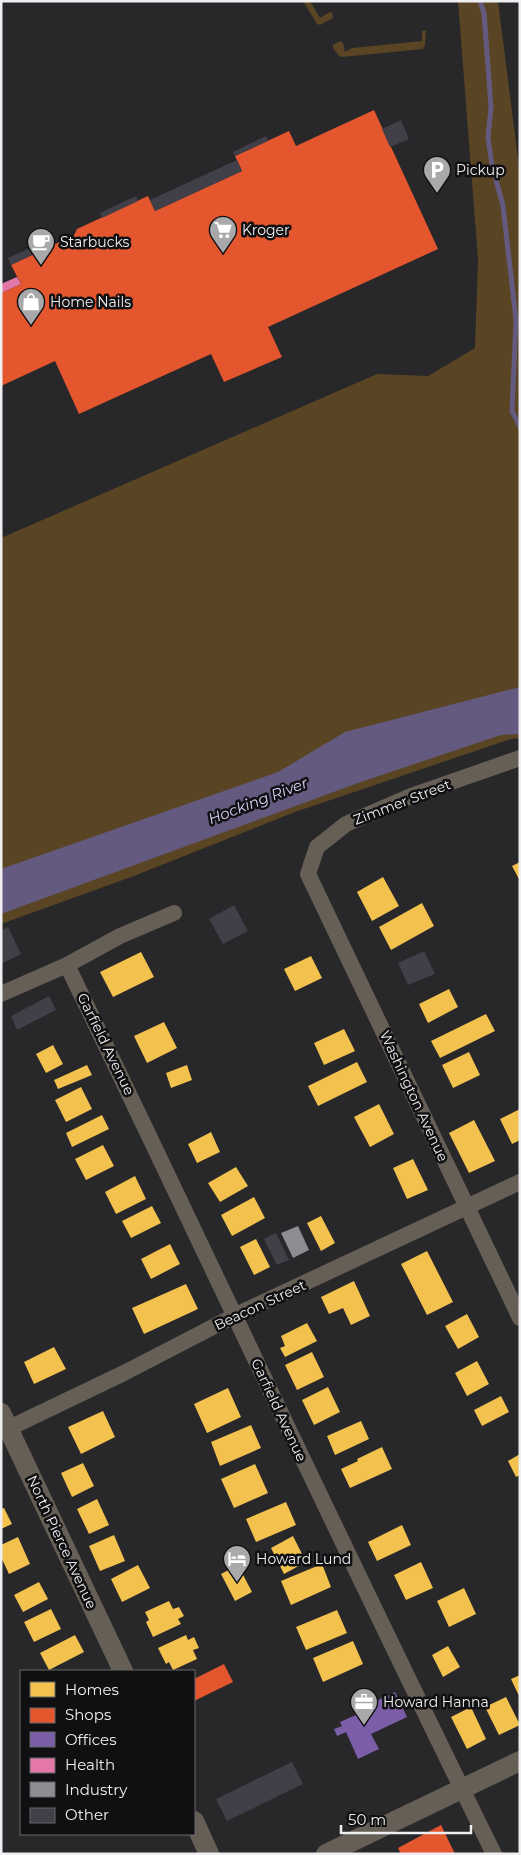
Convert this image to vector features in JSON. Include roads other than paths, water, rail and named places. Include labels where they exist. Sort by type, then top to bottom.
[{"type":"street","name":"Zimmer Street","points":[[308,874],[317,847],[346,824],[411,796],[520,758]]},
{"type":"street","name":"Washington Avenue","points":[[308,874],[520,1318]]},
{"type":"street","points":[[1,994],[68,965],[120,936],[174,913]]},
{"type":"street","name":"Garfield Avenue","points":[[68,965],[236,1315],[310,1477],[494,1854]]},
{"type":"street","name":"Beacon Street","points":[[4,1425],[124,1373],[236,1315],[520,1182]]},
{"type":"street","name":"North Pierce Avenue","points":[[4,1425],[123,1670]]},
{"type":"street","points":[[326,1854],[520,1761]]},
{"type":"street","points":[[195,1823],[209,1854]]},
{"type":"water","name":"Hocking River","points":[[520,687],[520,734],[501,735],[358,783],[1,914],[1,869],[278,772],[345,732]]},
{"type":"waterway","points":[[480,1],[484,13],[491,107],[488,138],[492,165],[503,206],[516,320],[512,411],[520,427]]},
{"type":"place","name":"Pickup","points":[[437,194]]},
{"type":"place","name":"Kroger","points":[[223,254]]},
{"type":"place","name":"Starbucks","points":[[41,266]]},
{"type":"place","name":"Home Nails","points":[[31,326]]},
{"type":"place","name":"Howard Lund","points":[[237,1583]]},
{"type":"place","name":"Howard Hanna","points":[[364,1726]]}]
